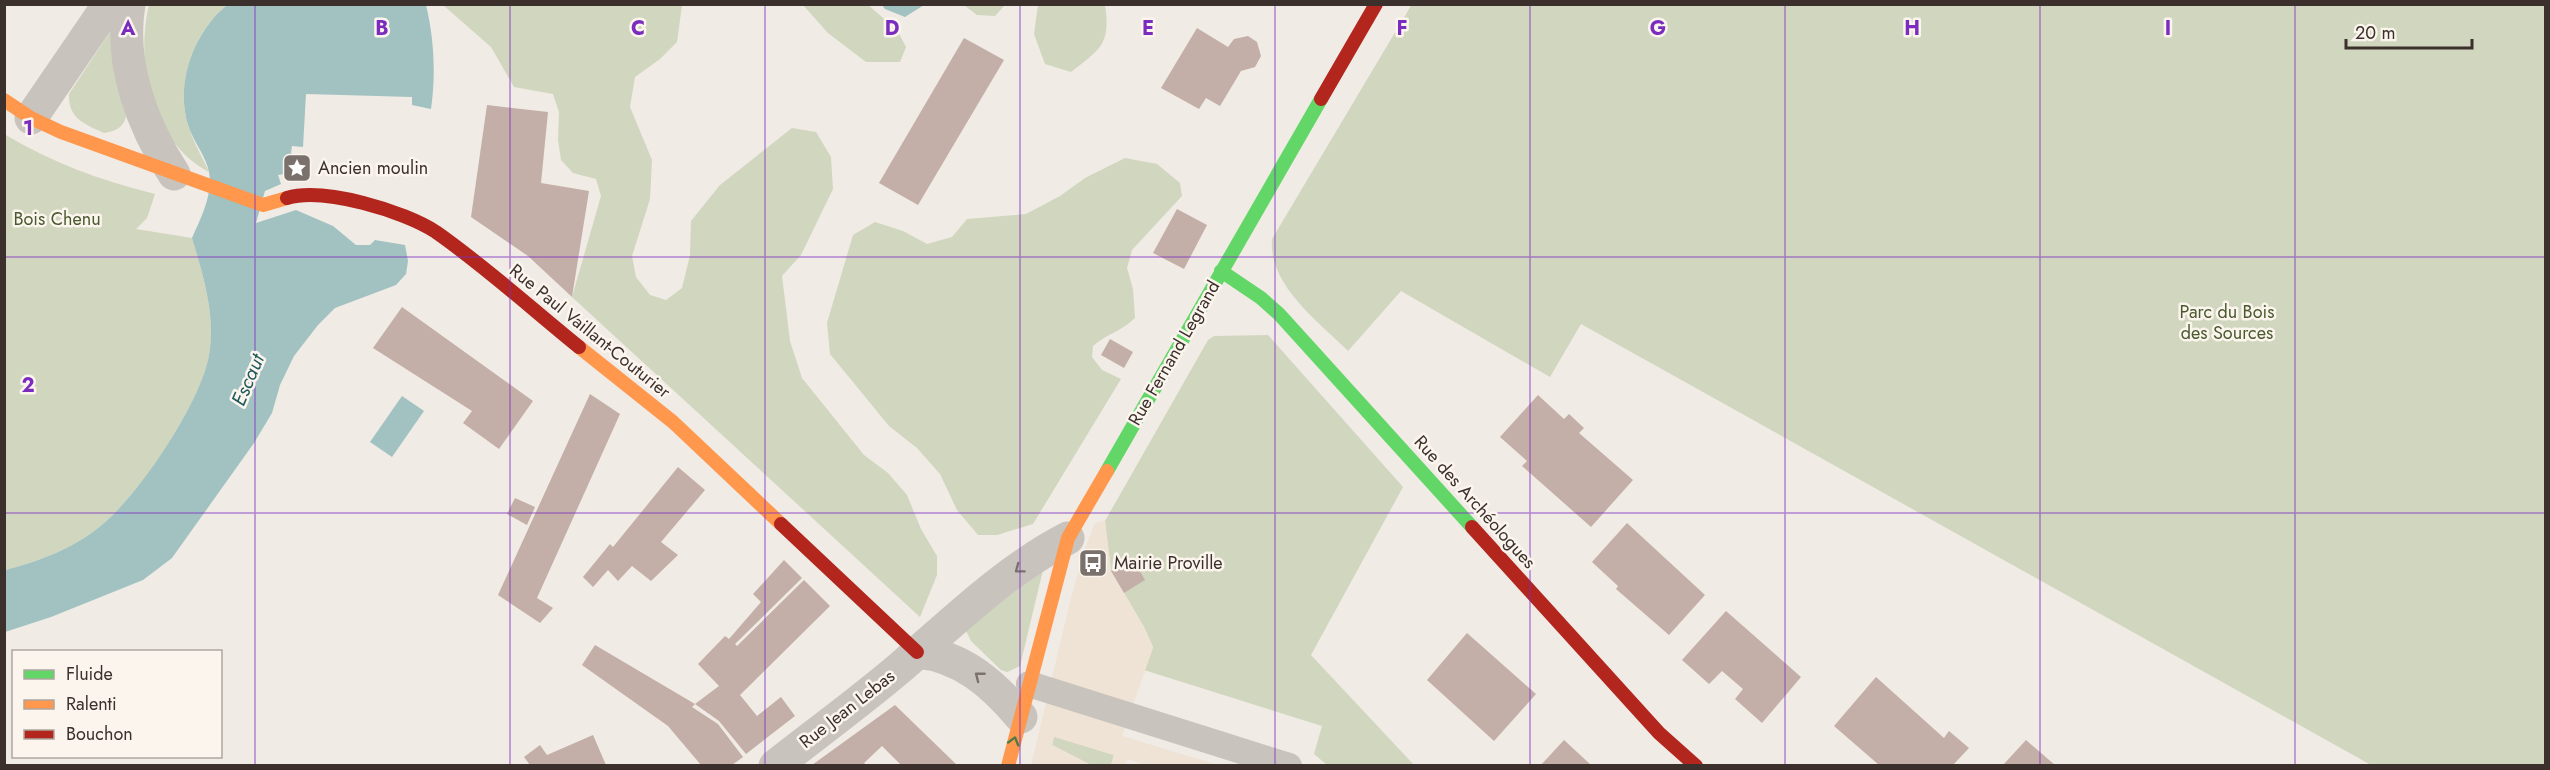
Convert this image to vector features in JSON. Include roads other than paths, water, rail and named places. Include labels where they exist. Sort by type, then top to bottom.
[{"type":"street","points":[[31,118],[109,4]]},
{"type":"street","points":[[129,4],[127,42],[141,112],[147,130],[189,179]]},
{"type":"street","name":"Rue Fernand Legrand","points":[[917,652],[1022,567],[1068,537],[1376,4]]},
{"type":"street","name":"Rue Paul Vaillant-Couturier","points":[[4,100],[31,118],[61,132],[263,205],[294,196],[321,194],[398,214],[440,235],[673,422],[917,652]]},
{"type":"street","name":"Rue des Archéologues","points":[[1221,271],[1261,298],[1279,314],[1659,733],[1696,765]]},
{"type":"street","points":[[1008,765],[1068,537]]},
{"type":"street","points":[[917,652],[952,658],[1004,696],[1021,717]]},
{"type":"street","name":"Rue Jean Lebas","points":[[775,765],[917,652]]},
{"type":"lane","points":[[1029,684],[1289,765]]},
{"type":"water","name":"Escaut","points":[[227,5],[426,5],[433,56],[431,109],[412,105],[412,97],[306,94],[303,147],[292,146],[291,153],[294,157],[291,173],[278,175],[281,184],[265,191],[256,223],[296,210],[333,226],[356,245],[370,245],[375,240],[405,245],[408,261],[406,274],[396,285],[335,308],[318,325],[294,356],[280,385],[272,413],[254,443],[172,558],[143,580],[51,617],[5,632],[5,570],[44,558],[69,547],[103,524],[118,510],[167,445],[182,421],[204,374],[211,340],[210,310],[192,238],[205,206],[210,181],[205,160],[188,125],[184,92],[190,59],[197,44],[215,16]]},
{"type":"water","points":[[882,5],[924,5],[905,17],[885,9]]},
{"type":"water","points":[[402,396],[424,411],[392,457],[370,442]]},
{"type":"place","name":"Ancien moulin","points":[[297,168]]},
{"type":"place","name":"Mairie Proville","points":[[1093,563]]},
{"type":"park label","name":"Bois Chenu","points":[[57,219]]},
{"type":"park label","name":"Parc du Bois des Sources","points":[[2227,322]]}]
